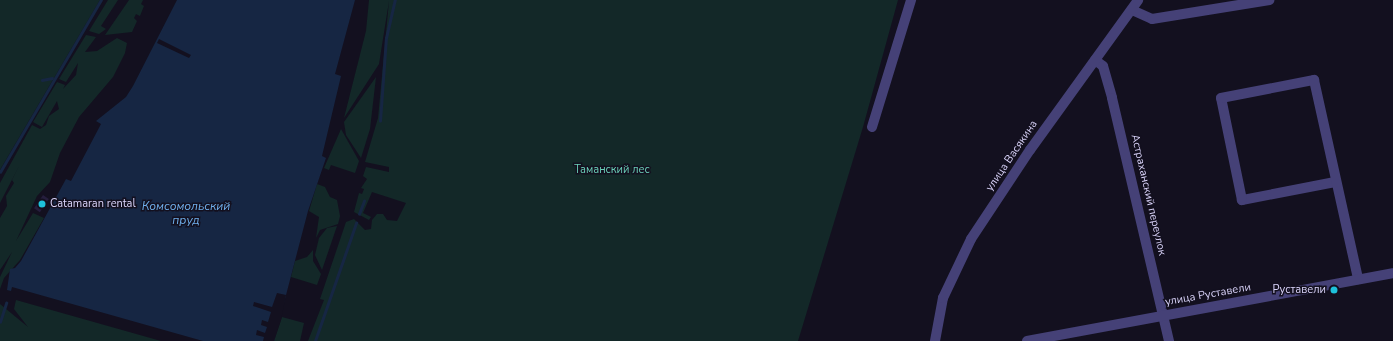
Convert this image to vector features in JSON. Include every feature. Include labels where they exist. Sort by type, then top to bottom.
[{"type":"street","points":[[872,127],[911,0]]},
{"type":"street","name":"улица Васякина","points":[[935,341],[943,298],[971,239],[1030,150],[1138,0]]},
{"type":"street","points":[[1132,10],[1152,19],[1269,0]]},
{"type":"street","name":"Астраханский переулок","points":[[1095,60],[1103,66],[1112,98],[1164,315],[1168,341]]},
{"type":"street","points":[[1335,182],[1242,200],[1221,98],[1314,80],[1335,182],[1358,280]]},
{"type":"street","name":"улица Руставели","points":[[1027,341],[1393,273]]},
{"type":"green space","points":[[0,0],[100,0],[0,170]]},
{"type":"green space","points":[[108,0],[118,0],[101,26],[106,29],[99,34],[89,31]]},
{"type":"green space","points":[[129,0],[143,0],[141,4],[144,6],[140,16],[136,14],[134,18],[137,21],[132,32],[105,35]]},
{"type":"green space","name":"Таманский лес","points":[[369,0],[898,0],[863,127],[798,341],[308,341],[324,300],[320,299],[346,222],[354,219],[365,230],[371,229],[372,220],[377,214],[383,214],[387,220],[397,221],[406,203],[372,192],[363,213],[371,217],[369,220],[354,212],[359,193],[362,194],[364,189],[361,188],[367,179],[363,176],[366,167],[389,172],[389,167],[365,162],[378,118],[389,1],[379,64],[344,118],[366,31]]},
{"type":"green space","points":[[86,35],[96,37],[85,52],[97,51],[117,38],[127,43],[125,53],[113,77],[79,117],[60,153],[50,182],[37,196],[16,241],[33,213],[44,218],[20,260],[4,278],[0,289],[0,277],[12,252],[0,270],[0,218],[7,206],[6,196],[14,183],[12,180],[19,166],[0,203],[0,183],[32,125],[40,129],[46,125],[49,116],[59,109],[57,101],[42,127],[33,122],[57,82],[65,85],[63,89],[76,75],[78,63],[66,82],[59,79]]},
{"type":"green space","points":[[376,77],[370,129],[361,158],[346,135],[344,122]]},
{"type":"green space","points":[[341,129],[359,161],[355,173],[331,165],[329,170],[324,168]]},
{"type":"green space","points":[[317,184],[325,187],[330,197],[337,200],[340,216],[338,224],[320,230],[316,238],[319,217],[309,211]]},
{"type":"green space","points":[[337,226],[322,270],[315,255],[319,238],[327,228]]},
{"type":"green space","points":[[313,250],[313,261],[321,274],[317,285],[291,277],[295,261],[307,257]]},
{"type":"green space","points":[[16,300],[161,341],[0,341],[0,304],[28,327],[14,309]]},
{"type":"green space","points":[[282,317],[304,323],[300,341],[274,341]]},
{"type":"water","name":"Комсомольский пруд","points":[[177,0],[355,0],[335,74],[341,76],[322,156],[326,158],[308,211],[274,341],[203,341],[12,287],[11,291],[7,290],[10,269],[15,268],[21,261],[66,179],[71,181],[101,124],[96,121],[126,97]]},
{"type":"pier","points":[[159,39],[191,55],[189,58],[157,43]]},
{"type":"pier","points":[[277,293],[286,295],[281,320],[274,341],[263,341],[264,337],[256,335],[257,330],[265,333],[267,327],[261,325],[262,320],[268,322],[271,312],[253,306],[254,302],[272,307]]},
{"type":"building","name":"Catamaran rental","points":[[43,195],[49,199],[40,212],[34,208]]},
{"type":"waterway","points":[[0,172],[101,0]]},
{"type":"waterway","points":[[380,121],[386,38],[395,0]]},
{"type":"waterway","points":[[42,80],[52,78]]},
{"type":"waterway","points":[[359,214],[364,201]]},
{"type":"waterway","points":[[315,341],[356,223]]},
{"type":"waterway","points":[[0,322],[6,303]]},
{"type":"place","name":"Catamaran rental","points":[[42,204]]},
{"type":"place","name":"Руставели","points":[[1334,290]]}]
